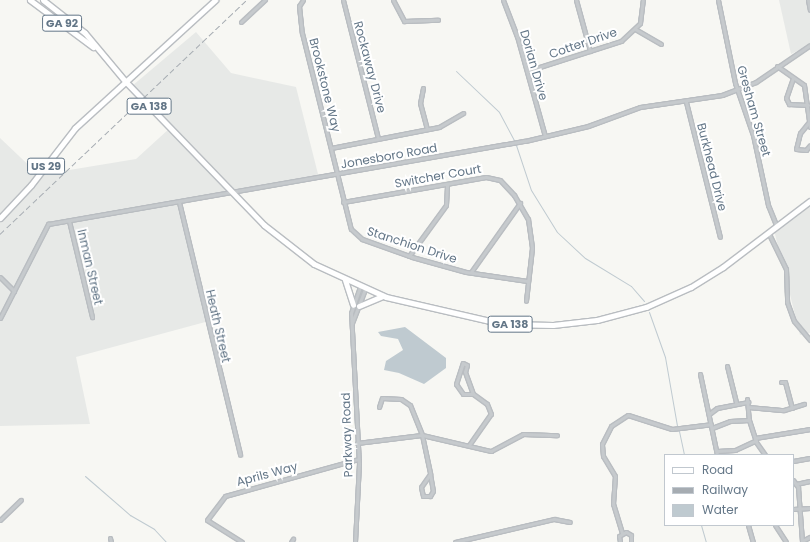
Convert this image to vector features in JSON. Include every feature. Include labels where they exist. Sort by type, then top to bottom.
[{"type":"main road","name":"GA 92","points":[[30,0],[94,48],[126,81]]},
{"type":"main road","name":"GA 92","points":[[43,0],[85,33],[94,48]]},
{"type":"main road","name":"US 29","points":[[0,218],[31,185],[75,128],[215,0]]},
{"type":"main road","name":"GA 138","points":[[126,81],[232,193],[286,244],[345,280],[384,296],[503,324],[553,325],[597,320],[646,307],[690,287],[724,267],[810,200]]},
{"type":"main road","points":[[345,280],[356,306],[384,296]]},
{"type":"street","points":[[241,22],[265,0]]},
{"type":"street","name":"Brookstone Way","points":[[303,0],[300,6],[302,33],[338,174]]},
{"type":"street","name":"Rockaway Drive","points":[[343,0],[378,138]]},
{"type":"street","points":[[393,0],[404,21],[438,20]]},
{"type":"street","name":"Dorian Drive","points":[[504,0],[527,71],[545,136]]},
{"type":"street","points":[[576,0],[590,51]]},
{"type":"street","name":"Cotter Drive","points":[[527,71],[621,41],[635,29],[643,14],[643,0]]},
{"type":"street","name":"Gresham Street","points":[[718,0],[738,91],[753,135],[772,218],[776,225]]},
{"type":"street","points":[[808,0],[810,10]]},
{"type":"street","points":[[635,29],[661,44]]},
{"type":"street","name":"Jonesboro Road","points":[[14,291],[48,224],[232,193],[545,136],[588,126],[640,107],[686,102],[738,91],[810,45]]},
{"type":"street","points":[[776,66],[804,85],[810,127]]},
{"type":"street","points":[[793,78],[786,98],[789,104],[808,105]]},
{"type":"street","points":[[423,88],[420,103],[428,129]]},
{"type":"street","name":"Burkhead Drive","points":[[686,102],[720,237]]},
{"type":"street","points":[[331,148],[439,127],[462,114]]},
{"type":"street","points":[[809,122],[800,133],[796,148],[806,150],[810,145]]},
{"type":"street","name":"Stanchion Drive","points":[[338,174],[348,223],[356,236],[409,256],[471,272],[527,281]]},
{"type":"street","name":"Switcher Court","points":[[343,202],[447,184],[494,178],[506,185],[520,203],[528,220],[532,248],[527,281],[526,301]]},
{"type":"street","points":[[409,256],[446,205],[447,184]]},
{"type":"street","name":"Heath Street","points":[[179,202],[240,455]]},
{"type":"street","points":[[471,272],[520,203]]},
{"type":"street","name":"Inman Street","points":[[69,221],[92,317]]},
{"type":"street","points":[[767,232],[786,269],[787,302],[794,321],[810,340]]},
{"type":"street","points":[[0,277],[14,291],[0,318]]},
{"type":"street","name":"Parkway Road","points":[[355,542],[358,459],[351,327],[356,306],[363,288]]},
{"type":"street","name":"Parkway Road","points":[[351,327],[356,306],[363,288]]},
{"type":"street","points":[[469,445],[491,414],[488,404],[474,394],[465,372],[467,365],[463,364],[456,384],[464,394],[474,394]]},
{"type":"street","points":[[727,366],[736,403]]},
{"type":"street","points":[[700,374],[717,453],[735,450],[755,439],[810,429]]},
{"type":"street","points":[[781,382],[786,382],[792,408]]},
{"type":"street","points":[[379,407],[382,398],[401,399],[410,405],[422,435],[430,474],[433,492],[430,496],[422,496],[421,487],[430,474]]},
{"type":"street","points":[[709,414],[717,408],[748,400],[749,420],[755,439],[764,454]]},
{"type":"street","points":[[748,407],[792,408],[804,404]]},
{"type":"street","points":[[620,542],[622,533],[613,504],[615,476],[604,456],[602,444],[611,426],[628,415],[672,429],[711,426],[740,419],[749,420]]},
{"type":"street","points":[[357,443],[422,435],[491,451],[524,434],[557,435]]},
{"type":"street","points":[[794,461],[810,458]]},
{"type":"street","name":"Aprils Way","points":[[242,542],[208,520],[226,496],[358,459]]},
{"type":"street","points":[[794,481],[796,484],[802,541],[810,537]]},
{"type":"street","points":[[796,484],[810,481]]},
{"type":"street","points":[[0,520],[21,500]]},
{"type":"street","points":[[794,509],[810,508]]},
{"type":"street","points":[[455,542],[554,519],[570,522]]},
{"type":"street","points":[[748,526],[753,542]]},
{"type":"street","points":[[776,526],[786,542]]},
{"type":"street","points":[[622,533],[630,534],[630,542]]},
{"type":"street","points":[[110,538],[111,542]]},
{"type":"shaded area","points":[[779,0],[810,0],[810,45],[791,54]]},
{"type":"shaded area","points":[[196,32],[231,73],[296,87],[319,178],[182,203],[209,321],[76,357],[90,424],[0,426],[0,138],[39,175],[136,159],[170,128],[132,86]]},
{"type":"shaded area","points":[[810,201],[810,333],[800,335],[773,226]]},
{"type":"water","points":[[405,327],[446,358],[446,368],[424,384],[399,373],[384,370],[386,361],[403,350],[398,339],[381,336],[378,332]]},
{"type":"waterway","points":[[456,71],[499,112],[514,140]]},
{"type":"waterway","points":[[516,145],[531,190],[557,232],[585,258],[631,286],[644,301]]},
{"type":"waterway","points":[[649,312],[665,357],[677,426]]},
{"type":"waterway","points":[[679,431],[684,454]]},
{"type":"waterway","points":[[85,476],[130,515],[154,529],[166,542]]},
{"type":"waterway","points":[[701,526],[706,542]]},
{"type":"railway","points":[[0,234],[247,0]]}]
